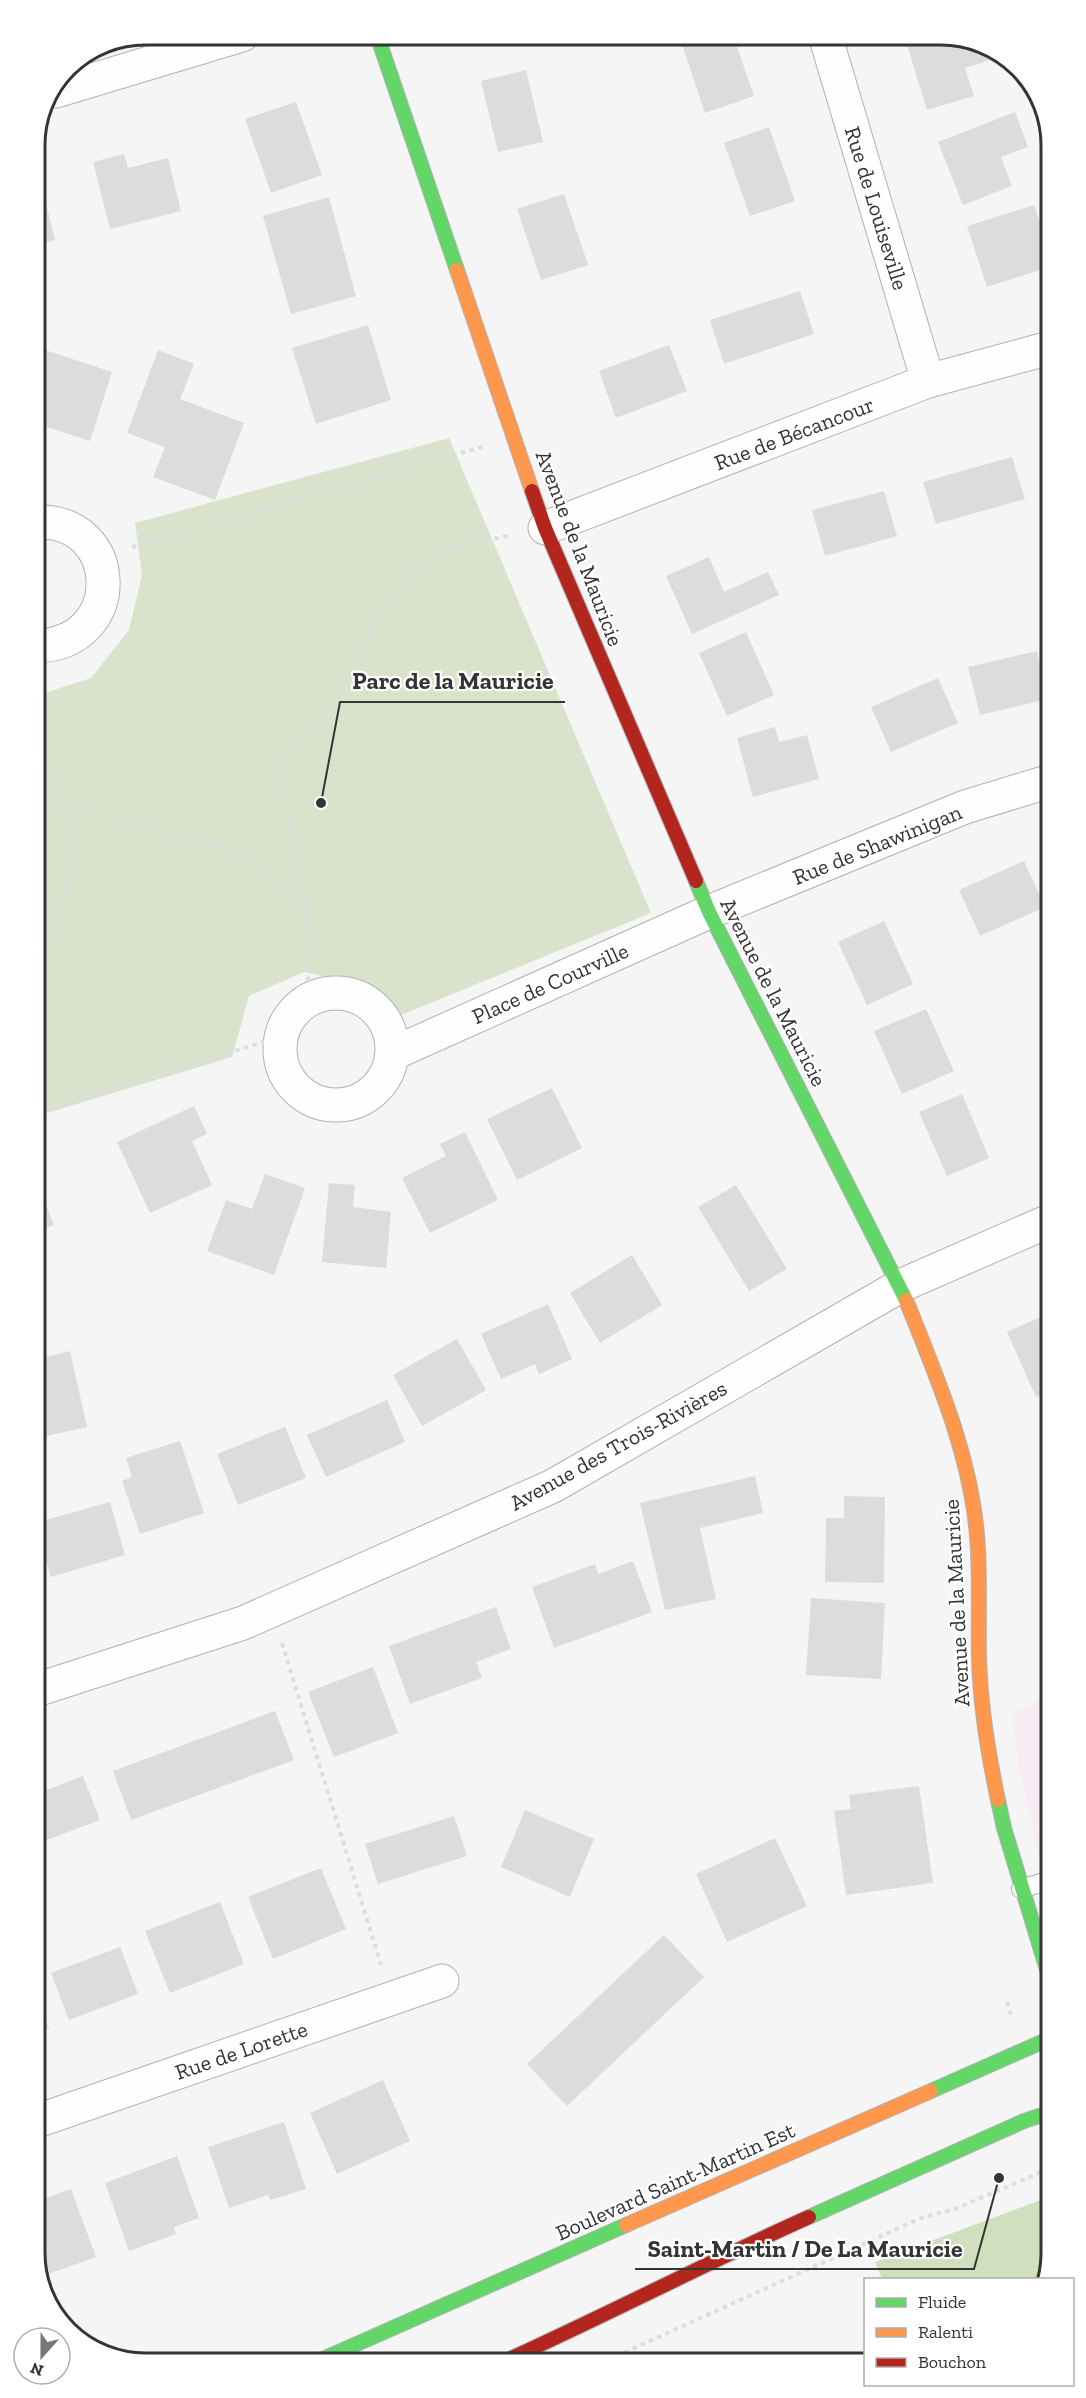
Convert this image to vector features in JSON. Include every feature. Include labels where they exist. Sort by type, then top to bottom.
[{"type":"street","points":[[63,89],[206,45]]},
{"type":"street","name":"Avenue de la Mauricie","points":[[380,45],[545,528],[709,912],[900,1286],[949,1407],[970,1485],[979,1570],[979,1660],[986,1745],[1004,1828],[1041,1952]]},
{"type":"street","name":"Rue de Louiseville","points":[[828,45],[928,381]]},
{"type":"street","name":"Rue de Bécancour","points":[[545,528],[928,381],[1041,350]]},
{"type":"street","points":[[45,521],[69,527],[86,540],[98,557],[104,575],[103,594],[97,613],[86,628],[71,639],[53,646],[45,646]]},
{"type":"street","name":"Rue de Shawinigan","points":[[709,912],[965,807],[1041,784]]},
{"type":"street","name":"Place de Courville","points":[[392,1054],[709,912]]},
{"type":"street","points":[[326,993],[343,993],[360,997],[374,1007],[385,1020],[391,1036],[392,1054],[388,1071],[378,1087],[363,1098],[346,1104],[327,1104],[310,1098],[295,1088],[285,1073],[280,1055],[281,1037],[286,1022],[296,1009],[309,999],[326,993]]},
{"type":"street","name":"Avenue des Trois-Rivières","points":[[45,1687],[243,1623],[553,1486],[900,1286],[1041,1224]]},
{"type":"street","name":"Rue de Lorette","points":[[45,2118],[442,1981]]},
{"type":"street","name":"Boulevard Saint-Martin Est","points":[[336,2353],[1041,2042]]},
{"type":"street","points":[[523,2353],[594,2321],[746,2245],[1041,2115]]},
{"type":"lane","points":[[1021,1889],[1041,1883]]},
{"type":"path","points":[[98,557],[514,437]]},
{"type":"path","points":[[309,999],[306,903],[294,863],[287,797],[280,760],[291,743],[314,724],[351,683],[374,615],[391,592],[418,566],[456,546],[545,528]]},
{"type":"path","points":[[45,761],[63,804],[70,834],[69,864],[63,908],[45,951]]},
{"type":"path","points":[[63,804],[171,835],[226,847],[275,877],[306,903]]},
{"type":"path","points":[[45,1108],[281,1037]]},
{"type":"path","points":[[279,1633],[382,1969]]},
{"type":"path","points":[[623,2353],[921,2218],[955,2209],[1041,2172]]},
{"type":"shaded area","points":[[1041,1699],[1041,1860],[1019,1768],[1012,1715]]},
{"type":"green space","points":[[449,438],[651,913],[401,1015],[368,986],[304,972],[249,996],[232,1057],[45,1114],[45,693],[91,678],[129,630],[142,575],[135,523]]},
{"type":"green space","points":[[1041,2200],[1041,2253],[1037,2278],[882,2278],[875,2262]]},
{"type":"building","points":[[682,45],[736,45],[754,96],[705,113]]},
{"type":"building","points":[[907,45],[961,47],[993,59],[965,68],[974,96],[927,110]]},
{"type":"building","points":[[526,70],[543,142],[498,152],[481,81]]},
{"type":"building","points":[[296,102],[322,175],[271,193],[245,119]]},
{"type":"building","points":[[1015,112],[1028,147],[1001,157],[1012,186],[963,205],[938,142]]},
{"type":"building","points":[[769,127],[795,201],[750,216],[724,143]]},
{"type":"building","points":[[124,154],[128,168],[168,158],[181,211],[110,229],[93,162]]},
{"type":"building","points":[[564,194],[588,265],[541,280],[517,209]]},
{"type":"building","points":[[329,197],[356,296],[291,314],[263,216]]},
{"type":"building","points":[[45,199],[55,240],[45,242]]},
{"type":"building","points":[[1034,205],[1041,225],[1041,270],[987,287],[967,226]]},
{"type":"building","points":[[800,291],[814,334],[724,364],[710,320]]},
{"type":"building","points":[[368,325],[391,400],[316,424],[292,348]]},
{"type":"building","points":[[669,345],[687,391],[616,418],[599,371]]},
{"type":"building","points":[[45,350],[112,372],[90,441],[45,426]]},
{"type":"building","points":[[158,350],[194,364],[180,399],[244,423],[215,500],[153,477],[165,447],[127,433]]},
{"type":"building","points":[[1012,457],[1025,499],[936,524],[923,482]]},
{"type":"building","points":[[884,491],[897,536],[825,556],[812,510]]},
{"type":"building","points":[[709,557],[724,592],[768,572],[779,595],[692,634],[666,576]]},
{"type":"building","points":[[746,632],[774,695],[727,716],[699,653]]},
{"type":"building","points":[[1037,651],[1041,670],[1041,700],[980,715],[968,667]]},
{"type":"building","points":[[938,678],[958,723],[891,752],[871,707]]},
{"type":"building","points":[[775,727],[779,742],[807,735],[819,779],[753,797],[737,738]]},
{"type":"building","points":[[1024,861],[1041,898],[1041,909],[980,936],[959,890]]},
{"type":"building","points":[[884,921],[913,984],[867,1005],[838,942]]},
{"type":"building","points":[[926,1009],[954,1071],[902,1094],[874,1031]]},
{"type":"building","points":[[552,1088],[582,1148],[517,1180],[487,1119]]},
{"type":"building","points":[[962,1094],[989,1158],[947,1176],[919,1112]]},
{"type":"building","points":[[194,1106],[207,1134],[192,1141],[212,1185],[150,1213],[117,1142]]},
{"type":"building","points":[[465,1132],[498,1200],[430,1233],[402,1178],[446,1156],[440,1144]]},
{"type":"building","points":[[265,1174],[305,1188],[274,1275],[207,1251],[226,1200],[252,1209]]},
{"type":"building","points":[[329,1183],[355,1185],[353,1207],[391,1212],[386,1268],[322,1262]]},
{"type":"building","points":[[736,1185],[787,1269],[749,1291],[698,1207]]},
{"type":"building","points":[[45,1202],[54,1225],[45,1228]]},
{"type":"building","points":[[632,1255],[662,1305],[600,1343],[570,1293]]},
{"type":"building","points":[[548,1304],[572,1359],[539,1374],[535,1364],[501,1379],[481,1334]]},
{"type":"building","points":[[1041,1317],[1041,1395],[1036,1397],[1007,1332]]},
{"type":"building","points":[[457,1339],[486,1390],[422,1426],[393,1375]]},
{"type":"building","points":[[70,1351],[87,1427],[45,1436],[45,1357]]},
{"type":"building","points":[[387,1400],[405,1442],[326,1477],[307,1435]]},
{"type":"building","points":[[285,1427],[306,1478],[238,1505],[217,1454]]},
{"type":"building","points":[[180,1441],[204,1513],[140,1534],[122,1481],[132,1477],[126,1458]]},
{"type":"building","points":[[755,1476],[763,1513],[700,1528],[716,1599],[665,1610],[640,1503]]},
{"type":"building","points":[[844,1496],[885,1497],[884,1583],[825,1582],[826,1518],[844,1518]]},
{"type":"building","points":[[110,1502],[125,1555],[51,1577],[45,1557],[45,1520]]},
{"type":"building","points":[[633,1561],[652,1612],[554,1648],[532,1587],[595,1564],[598,1574]]},
{"type":"building","points":[[811,1598],[885,1603],[881,1679],[806,1675]]},
{"type":"building","points":[[496,1607],[511,1649],[476,1662],[482,1678],[410,1704],[389,1646]]},
{"type":"building","points":[[373,1667],[398,1733],[334,1757],[308,1692]]},
{"type":"building","points":[[275,1711],[294,1760],[131,1820],[113,1771]]},
{"type":"building","points":[[83,1776],[100,1820],[45,1841],[45,1791]]},
{"type":"building","points":[[919,1786],[933,1883],[846,1895],[834,1811],[851,1809],[849,1795]]},
{"type":"building","points":[[525,1810],[594,1839],[570,1897],[501,1867]]},
{"type":"building","points":[[454,1816],[467,1856],[378,1884],[365,1844]]},
{"type":"building","points":[[775,1838],[807,1906],[727,1942],[696,1874]]},
{"type":"building","points":[[321,1868],[346,1929],[273,1959],[248,1897]]},
{"type":"building","points":[[220,1902],[244,1964],[170,1993],[145,1931]]},
{"type":"building","points":[[664,1935],[704,1977],[567,2106],[527,2064]]},
{"type":"building","points":[[120,1947],[138,1994],[69,2020],[51,1973]]},
{"type":"building","points":[[383,2080],[410,2141],[337,2174],[310,2113]]},
{"type":"building","points":[[284,2122],[306,2189],[270,2200],[268,2195],[229,2208],[208,2147]]},
{"type":"building","points":[[177,2156],[199,2218],[174,2227],[176,2234],[129,2251],[105,2183]]},
{"type":"building","points":[[71,2189],[96,2257],[47,2274],[45,2198]]},
{"type":"traffic: fast","points":[[380,45],[457,270]]},
{"type":"traffic: fast","points":[[696,881],[709,912],[906,1300]]},
{"type":"traffic: fast","points":[[998,1800],[1004,1828],[1041,1950]]},
{"type":"traffic: fast","points":[[931,2091],[1041,2042]]},
{"type":"traffic: fast","points":[[809,2217],[1041,2115]]},
{"type":"traffic: fast","points":[[336,2353],[626,2225]]},
{"type":"traffic: slow","points":[[457,270],[532,491]]},
{"type":"traffic: slow","points":[[906,1300],[958,1438],[972,1496],[978,1558],[981,1693],[998,1800]]},
{"type":"traffic: slow","points":[[626,2225],[931,2091]]},
{"type":"traffic: jam","points":[[532,491],[545,528],[696,881]]},
{"type":"traffic: jam","points":[[522,2353],[809,2217]]},
{"type":"place","name":"Parc de la Mauricie","points":[[321,803]]},
{"type":"place","name":"Saint-Martin / De La Mauricie","points":[[999,2178]]}]
